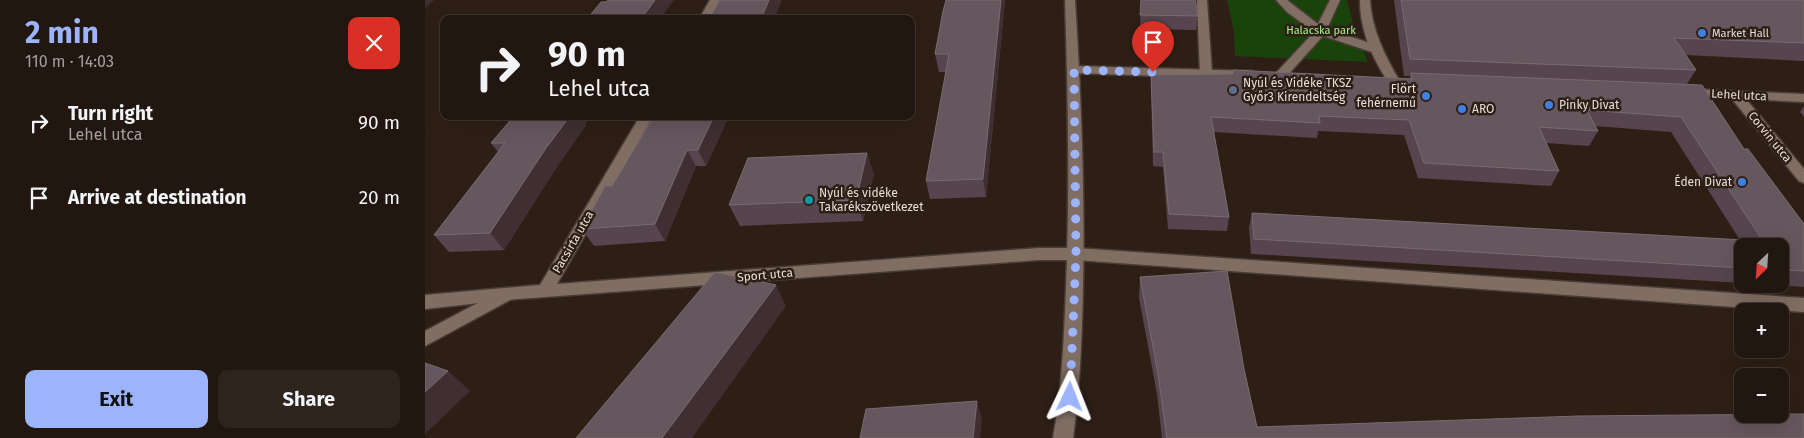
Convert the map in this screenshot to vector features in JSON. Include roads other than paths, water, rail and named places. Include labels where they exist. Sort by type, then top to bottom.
[{"type":"street","points":[[706,15],[715,0]]},
{"type":"street","points":[[1063,438],[1070,397],[1076,254],[1074,70],[1070,0]]},
{"type":"street","points":[[1202,0],[1207,73]]},
{"type":"street","points":[[1281,0],[1291,10],[1320,31],[1375,49]]},
{"type":"street","points":[[1271,75],[1307,49],[1327,21],[1335,0]]},
{"type":"street","points":[[1365,0],[1365,17],[1375,49],[1398,80],[1375,79]]},
{"type":"street","points":[[1074,70],[1299,76]]},
{"type":"street","name":"Lehel utca","points":[[1678,93],[1804,98]]},
{"type":"street","name":"Corvin utca","points":[[1736,95],[1804,178]]},
{"type":"street","name":"Pacsirta utca","points":[[545,291],[645,120]]},
{"type":"street","name":"Sport utca","points":[[425,302],[506,294],[1039,254],[1076,254],[1804,305]]},
{"type":"street","points":[[425,339],[506,294]]},
{"type":"street","points":[[1070,397],[1074,438]]},
{"type":"place","name":"Market Hall","points":[[1702,33]]},
{"type":"place","name":"Nyúl és Vidéke TKSZ Győr3 Kirendeltség","points":[[1233,90]]},
{"type":"place","name":"Flört fehérnemű","points":[[1426,96]]},
{"type":"place","name":"Pinky Divat","points":[[1549,105]]},
{"type":"place","name":"ARO","points":[[1462,109]]},
{"type":"place","name":"Éden Divat","points":[[1742,182]]},
{"type":"place","name":"Nyúl és vidéke Takarékszövetkezet","points":[[809,200]]},
{"type":"park label","name":"Halacska park","points":[[1321,30]]}]
